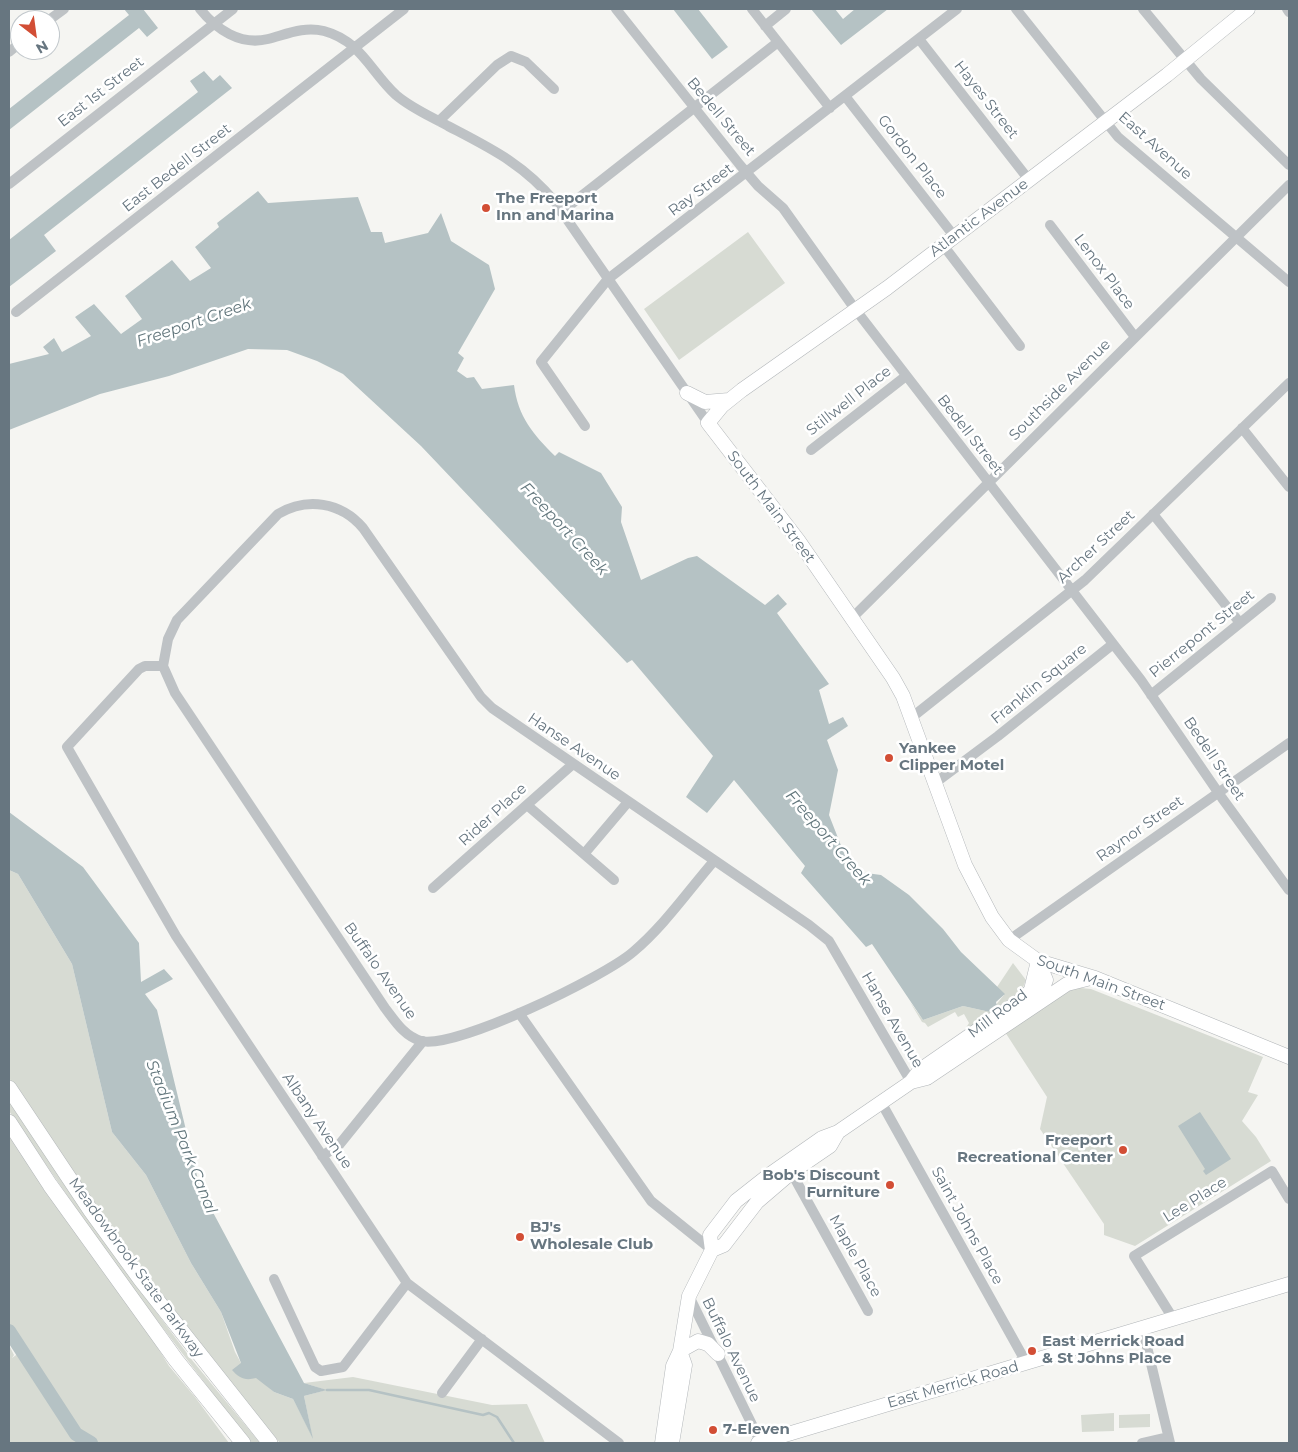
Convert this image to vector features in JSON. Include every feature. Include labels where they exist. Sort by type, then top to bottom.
[{"type":"highway","name":"Meadowbrook State Parkway","points":[[9,1088],[91,1211],[141,1280],[270,1443]]},
{"type":"highway","name":"Meadowbrook State Parkway","points":[[9,1122],[95,1249],[176,1360],[243,1443]]},
{"type":"highway","points":[[229,1427],[236,1443]]},
{"type":"main road","name":"Atlantic Avenue","points":[[708,423],[730,399],[943,245],[1105,122],[1248,9]]},
{"type":"main road","points":[[687,393],[705,402],[730,399]]},
{"type":"main road","name":"South Main Street","points":[[708,423],[798,540],[893,678],[903,696],[965,865],[992,917],[1010,940],[1030,957],[1038,961],[1095,978],[1289,1058]]},
{"type":"main road","name":"Mill Road","points":[[911,1082],[920,1070],[1024,998],[1031,990],[1038,961]]},
{"type":"main road","name":"Mill Road","points":[[662,1443],[673,1366],[680,1351],[688,1296],[712,1250],[724,1244],[757,1202],[789,1167],[830,1146],[838,1132],[881,1102],[911,1082],[926,1078],[1015,1017],[1041,993],[1044,986],[1045,974],[1038,961]]},
{"type":"main road","name":"Mill Road","points":[[1015,1017],[1029,1011],[1067,984],[1095,978]]},
{"type":"main road","name":"East Merrick Road","points":[[760,1443],[1143,1330],[1289,1284]]},
{"type":"main road","points":[[680,1351],[698,1341],[708,1344],[718,1354]]},
{"type":"main road","name":"Mill Road","points":[[672,1443],[685,1365],[680,1351]]},
{"type":"street","name":"South Main Street","points":[[200,9],[212,25],[233,36],[252,40],[263,40],[296,30],[322,31],[341,37],[356,47],[396,95],[418,111],[513,162],[542,187],[561,212],[708,423]]},
{"type":"street","name":"East 1st Street","points":[[9,184],[233,9]]},
{"type":"street","points":[[356,47],[404,9]]},
{"type":"street","name":"Bedell Street","points":[[616,9],[758,186],[783,208],[855,309],[1151,694],[1218,793],[1289,890]]},
{"type":"street","points":[[752,9],[830,108]]},
{"type":"street","points":[[765,26],[786,9]]},
{"type":"street","name":"Ray Street","points":[[585,426],[541,362],[608,279],[957,9]]},
{"type":"street","points":[[1143,9],[1201,79],[1289,165]]},
{"type":"street","name":"East Avenue","points":[[1021,10],[1118,137],[1289,282]]},
{"type":"street","name":"Hayes Street","points":[[919,39],[1029,180]]},
{"type":"street","points":[[561,212],[778,42]]},
{"type":"street","name":"East Bedell Street","points":[[16,312],[356,47]]},
{"type":"street","points":[[439,121],[497,65],[511,56],[526,62],[554,89]]},
{"type":"street","name":"Gordon Place","points":[[845,96],[954,236]]},
{"type":"street","name":"Southside Avenue","points":[[852,618],[1289,184]]},
{"type":"street","name":"Lenox Place","points":[[1050,225],[1135,337]]},
{"type":"street","points":[[943,245],[1020,346]]},
{"type":"street","name":"Stillwell Place","points":[[811,450],[906,376]]},
{"type":"street","name":"Archer Street","points":[[911,718],[1071,590],[1289,383]]},
{"type":"street","points":[[1242,428],[1289,488]]},
{"type":"street","name":"Hanse Avenue","points":[[162,666],[168,639],[177,620],[267,525],[285,510],[309,503],[326,505],[350,514],[363,528],[482,697],[507,719],[829,941],[911,1082]]},
{"type":"street","points":[[1153,514],[1240,623]]},
{"type":"street","name":"Pierrepont Street","points":[[1151,694],[1271,598]]},
{"type":"street","name":"Franklin Square","points":[[935,783],[998,736],[1113,644]]},
{"type":"street","name":"Albany Avenue","points":[[162,666],[146,666],[139,669],[67,747],[176,936],[407,1283],[618,1443]]},
{"type":"street","name":"Buffalo Avenue","points":[[162,666],[175,693],[385,1008],[400,1028],[423,1041]]},
{"type":"street","name":"Raynor Street","points":[[1010,940],[1289,743]]},
{"type":"street","name":"Rider Place","points":[[433,888],[573,764]]},
{"type":"street","points":[[584,854],[628,802]]},
{"type":"street","points":[[527,805],[614,880]]},
{"type":"street","points":[[322,1156],[339,1145],[423,1041],[434,1042],[500,1022],[548,1000],[631,954],[647,939],[714,861]]},
{"type":"street","points":[[519,1013],[651,1201],[712,1250]]},
{"type":"street","name":"Saint Johns Place","points":[[881,1102],[1027,1364]]},
{"type":"street","name":"Maple Place","points":[[789,1167],[868,1311]]},
{"type":"street","name":"Lee Place","points":[[1174,1320],[1134,1256],[1272,1171],[1289,1200]]},
{"type":"street","points":[[274,1278],[315,1367],[321,1371],[343,1367],[407,1283]]},
{"type":"street","name":"Buffalo Avenue","points":[[688,1296],[760,1443]]},
{"type":"street","points":[[1142,1443],[1169,1440],[1143,1330]]},
{"type":"street","points":[[442,1393],[482,1340]]},
{"type":"shaded area","points":[[748,232],[785,283],[679,360],[644,309]]},
{"type":"shaded area","points":[[9,870],[18,874],[72,964],[112,1132],[146,1175],[191,1263],[221,1312],[235,1352],[241,1363],[274,1392],[293,1399],[312,1436],[304,1396],[326,1390],[304,1383],[353,1377],[492,1405],[527,1404],[545,1443],[280,1443],[195,1342],[102,1215],[9,1078]]},
{"type":"shaded area","points":[[1013,963],[1026,980],[1021,992],[964,1031],[969,1023],[964,1014],[958,1017],[955,1012],[928,1027],[922,1022],[910,1002],[923,1020],[963,1006],[990,1012],[1004,995],[997,987]]},
{"type":"shaded area","points":[[1071,987],[1091,989],[1263,1057],[1248,1092],[1258,1095],[1242,1121],[1256,1137],[1271,1161],[1135,1246],[1104,1235],[1104,1224],[1040,1129],[1047,1097],[1005,1032]]},
{"type":"shaded area","points":[[9,1100],[122,1266],[192,1360],[260,1443],[252,1443],[236,1424],[118,1269],[9,1111]]},
{"type":"shaded area","points":[[9,1135],[150,1335],[169,1366],[229,1443],[9,1443],[9,1345],[14,1355],[12,1358],[19,1353],[9,1338]]},
{"type":"shaded area","points":[[1114,1413],[1114,1431],[1082,1432],[1081,1415]]},
{"type":"shaded area","points":[[1150,1414],[1150,1427],[1119,1428],[1119,1415]]},
{"type":"water","points":[[124,9],[143,9],[158,28],[147,37],[139,28],[9,130],[9,109],[129,15]]},
{"type":"water","points":[[673,9],[698,9],[728,47],[712,59]]},
{"type":"water","points":[[811,9],[835,9],[843,19],[855,9],[888,9],[841,45]]},
{"type":"water","points":[[204,71],[213,81],[220,75],[232,88],[44,235],[56,251],[9,287],[9,240],[198,92],[190,81]]},
{"type":"water","name":"Freeport Creek","points":[[258,191],[268,203],[358,197],[371,232],[382,232],[385,243],[428,233],[441,213],[451,241],[489,265],[495,289],[458,353],[464,358],[457,371],[467,378],[474,377],[482,389],[514,385],[523,416],[533,432],[555,456],[559,452],[601,473],[622,507],[621,522],[641,580],[688,558],[697,556],[765,605],[778,594],[787,604],[777,613],[829,684],[819,690],[829,724],[843,717],[848,726],[827,740],[838,770],[829,815],[851,871],[881,875],[909,895],[943,929],[961,952],[1005,994],[996,1002],[997,1007],[990,1012],[963,1006],[923,1020],[872,944],[866,947],[801,873],[805,866],[734,780],[707,813],[686,797],[713,756],[632,660],[627,663],[421,446],[343,374],[317,361],[287,350],[248,349],[169,376],[100,394],[9,430],[9,364],[49,354],[43,347],[54,338],[62,352],[91,336],[75,317],[94,304],[121,334],[142,319],[125,296],[172,260],[190,281],[211,268],[195,247],[219,227],[217,223]]},
{"type":"water","name":"Stadium Park Canal","points":[[9,812],[83,867],[139,943],[141,982],[164,969],[173,979],[145,994],[157,1010],[200,1188],[304,1383],[327,1390],[304,1396],[313,1439],[293,1399],[274,1392],[256,1378],[242,1378],[232,1370],[241,1363],[221,1312],[191,1263],[146,1175],[112,1132],[72,964],[18,874],[9,870]]},
{"type":"water","points":[[1200,1112],[1231,1159],[1206,1175],[1203,1171],[1205,1169],[1178,1126]]},
{"type":"waterway","points":[[9,1331],[76,1434],[91,1443]]},
{"type":"waterway","points":[[327,1390],[369,1390],[483,1415],[489,1413],[497,1417],[514,1443]]},
{"type":"place","name":"The Freeport Inn and Marina","points":[[486,208]]},
{"type":"place","name":"Yankee Clipper Motel","points":[[889,758]]},
{"type":"place","name":"Freeport Recreational Center","points":[[1123,1150]]},
{"type":"place","name":"Bob's Discount Furniture","points":[[890,1185]]},
{"type":"place","name":"BJ's Wholesale Club","points":[[520,1237]]},
{"type":"place","name":"East Merrick Road & St Johns Place","points":[[1032,1351]]},
{"type":"place","name":"7-Eleven","points":[[713,1430]]}]
